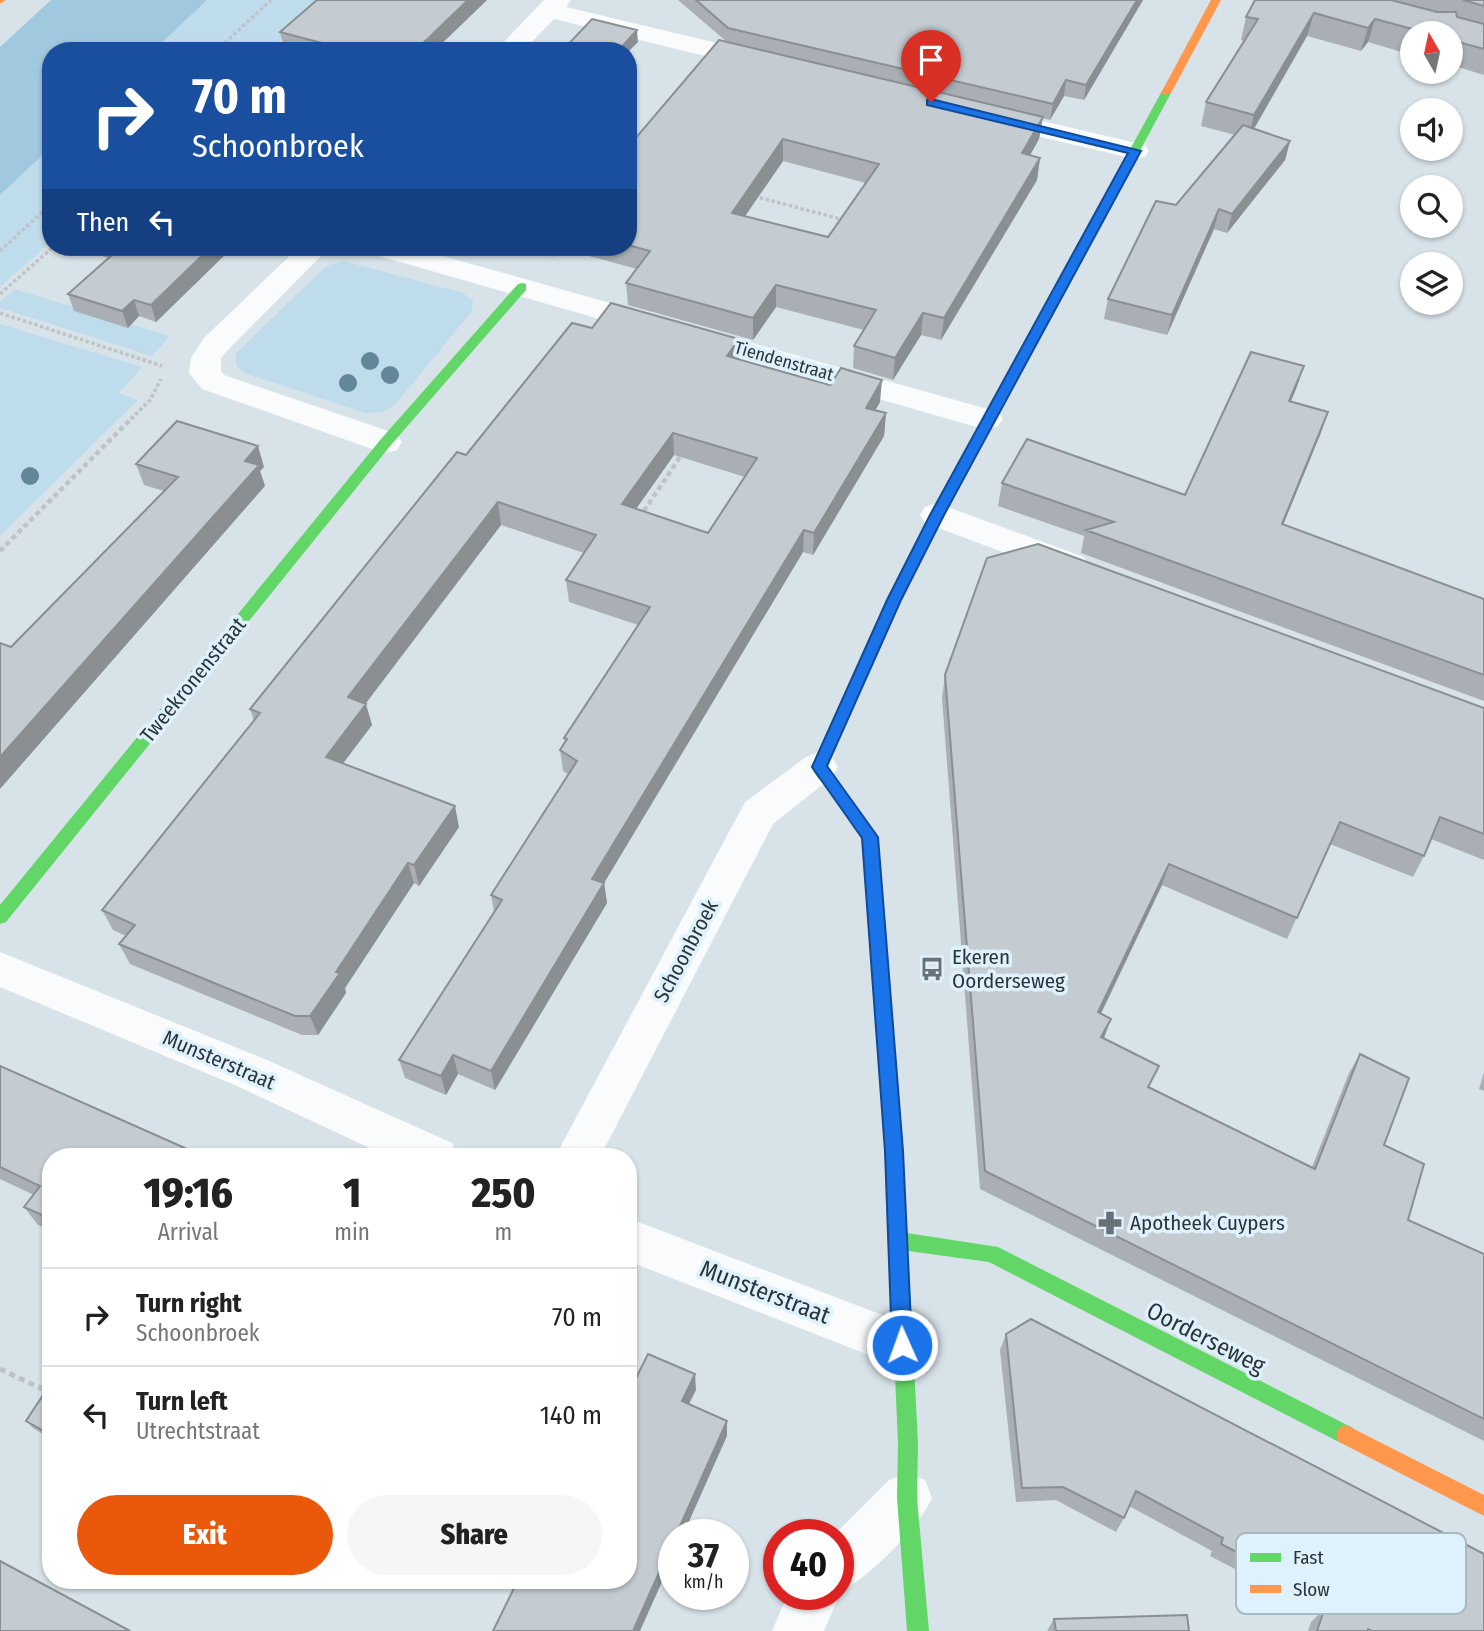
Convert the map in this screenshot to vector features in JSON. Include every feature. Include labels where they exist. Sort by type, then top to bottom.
[{"type":"street","name":"Schoonbroek","points":[[582,1148],[759,813],[819,767],[894,600],[937,515],[1216,0]]},
{"type":"street","points":[[517,42],[553,5],[784,68]]},
{"type":"street","points":[[963,111],[1135,151]]},
{"type":"street","points":[[306,256],[215,345],[206,358],[205,373],[213,382],[386,442]]},
{"type":"street","name":"Tiendenstraat","points":[[411,256],[987,419]]},
{"type":"street","name":"Tweekronenstraat","points":[[0,917],[386,442],[522,287]]},
{"type":"street","points":[[937,515],[1106,579]]},
{"type":"street","points":[[819,767],[870,837],[894,1151],[908,1443],[907,1499],[918,1631]]},
{"type":"street","name":"Munsterstraat","points":[[0,969],[252,1073],[416,1148]]},
{"type":"street","name":"Oorderseweg","points":[[898,1241],[991,1253],[1484,1506]]},
{"type":"street","name":"Munsterstraat","points":[[637,1242],[902,1345]]},
{"type":"street","points":[[854,1551],[907,1499]]},
{"type":"street","points":[[798,1631],[807,1610]]},
{"type":"path","points":[[226,42],[271,0]]},
{"type":"path","points":[[742,193],[849,222]]},
{"type":"path","points":[[0,251],[42,212]]},
{"type":"path","points":[[0,294],[43,256]]},
{"type":"path","points":[[0,313],[167,367],[205,373]]},
{"type":"path","points":[[0,551],[150,400],[167,367]]},
{"type":"path","points":[[643,512],[689,443]]},
{"type":"path","points":[[0,1368],[42,1389]]},
{"type":"shaded area","points":[[51,0],[207,0],[163,42],[42,42],[42,155],[0,195],[0,47]]},
{"type":"shaded area","points":[[207,0],[326,0],[278,42],[163,42]]},
{"type":"shaded area","points":[[42,155],[42,250],[0,287],[0,195]]},
{"type":"shaded area","points":[[344,261],[463,293],[473,301],[472,311],[395,405],[382,412],[365,413],[244,373],[236,365],[236,353],[322,270]]},
{"type":"shaded area","points":[[14,289],[170,336],[152,356],[0,308],[0,302]]},
{"type":"shaded area","points":[[0,324],[142,367],[119,393],[138,400],[0,536]]},
{"type":"building","points":[[317,0],[468,0],[424,42],[318,42],[280,32]]},
{"type":"building","points":[[696,0],[1137,0],[1086,85],[1066,80],[1053,104],[728,28]]},
{"type":"building","points":[[1255,0],[1391,0],[1437,12],[1456,12],[1457,17],[1484,24],[1484,49],[1463,43],[1463,21],[1400,21],[1400,26],[1375,19],[1368,28],[1314,13],[1254,115],[1206,102],[1258,19],[1246,17]]},
{"type":"building","points":[[1463,0],[1484,0],[1484,6]]},
{"type":"building","points":[[592,19],[637,30],[626,42],[570,42]]},
{"type":"building","points":[[719,40],[1043,117],[1022,153],[1040,158],[944,318],[923,313],[895,358],[854,346],[876,310],[776,285],[753,318],[626,283],[650,251],[637,247],[637,136]],"holes":[[[783,139],[879,164],[828,237],[732,213]]]},
{"type":"building","points":[[1243,125],[1290,141],[1232,214],[1219,209],[1172,315],[1108,299],[1156,201],[1176,205]]},
{"type":"building","points":[[111,256],[202,256],[151,305],[134,300],[122,311],[68,294]]},
{"type":"building","points":[[611,303],[739,339],[727,356],[830,385],[841,368],[882,380],[866,408],[886,413],[814,533],[804,530],[592,879],[604,883],[491,1071],[453,1055],[441,1076],[399,1060],[502,900],[491,895],[577,761],[560,750],[567,739],[564,738],[650,607],[566,580],[596,535],[498,502],[348,697],[366,704],[326,757],[455,806],[414,865],[408,863],[310,1016],[295,1016],[119,944],[135,925],[102,910],[260,713],[250,709],[457,452],[466,455],[572,323],[592,328]],"holes":[[[673,433],[757,458],[708,533],[622,504]]]},
{"type":"building","points":[[1251,352],[1304,366],[1289,401],[1328,412],[1282,524],[1484,599],[1484,675],[1086,530],[1114,522],[1002,483],[1027,439],[1185,495]]},
{"type":"building","points":[[177,421],[258,446],[245,461],[259,465],[0,757],[0,643],[11,647],[178,477],[136,464]]},
{"type":"building","points":[[1038,544],[1484,708],[1484,834],[1440,817],[1424,856],[1340,822],[1297,918],[1169,864],[1098,1012],[1111,1019],[1101,1037],[1159,1066],[1148,1087],[1315,1169],[1360,1054],[1409,1078],[1384,1145],[1424,1164],[1408,1220],[1484,1254],[1484,1419],[985,1171],[945,675],[987,558]]},
{"type":"building","points":[[0,1066],[185,1148],[42,1148],[42,1215],[24,1207],[40,1186],[0,1167]]},
{"type":"building","points":[[1031,1319],[1444,1533],[1236,1533],[1236,1552],[1221,1544],[1223,1538],[1136,1491],[1124,1518],[1063,1487],[1022,1488],[1006,1334]]},
{"type":"building","points":[[648,1354],[695,1374],[682,1401],[727,1421],[683,1519],[658,1519],[658,1575],[633,1631],[493,1631],[514,1589],[637,1589],[637,1376]]},
{"type":"building","points":[[42,1397],[42,1430],[26,1421]]},
{"type":"building","points":[[1466,1545],[1484,1554],[1484,1631],[1317,1631],[1323,1614],[1466,1614]]},
{"type":"building","points":[[0,1561],[42,1584],[42,1589],[52,1589],[130,1631],[0,1631]]},
{"type":"building","points":[[1187,1615],[1189,1631],[1056,1631],[1054,1619]]},
{"type":"traffic: fast","points":[[827,778],[819,767],[894,600],[937,515],[1166,93]]},
{"type":"traffic: fast","points":[[0,917],[386,442],[522,287]]},
{"type":"traffic: fast","points":[[882,995],[894,1151],[908,1443],[907,1498],[918,1631]]},
{"type":"traffic: fast","points":[[898,1241],[991,1253],[1346,1435]]},
{"type":"traffic: slow","points":[[1166,93],[1216,0]]},
{"type":"traffic: slow","points":[[827,778],[870,837],[882,995]]},
{"type":"traffic: slow","points":[[1346,1435],[1484,1506]]},
{"type":"place","name":"Ekeren Oorderseweg","points":[[932,969]]},
{"type":"place","name":"Apotheek Cuypers","points":[[1110,1223]]},
{"type":"route","points":[[902,1345],[894,1151],[870,837],[819,767],[894,600],[937,515],[1135,151],[931,102]]}]
